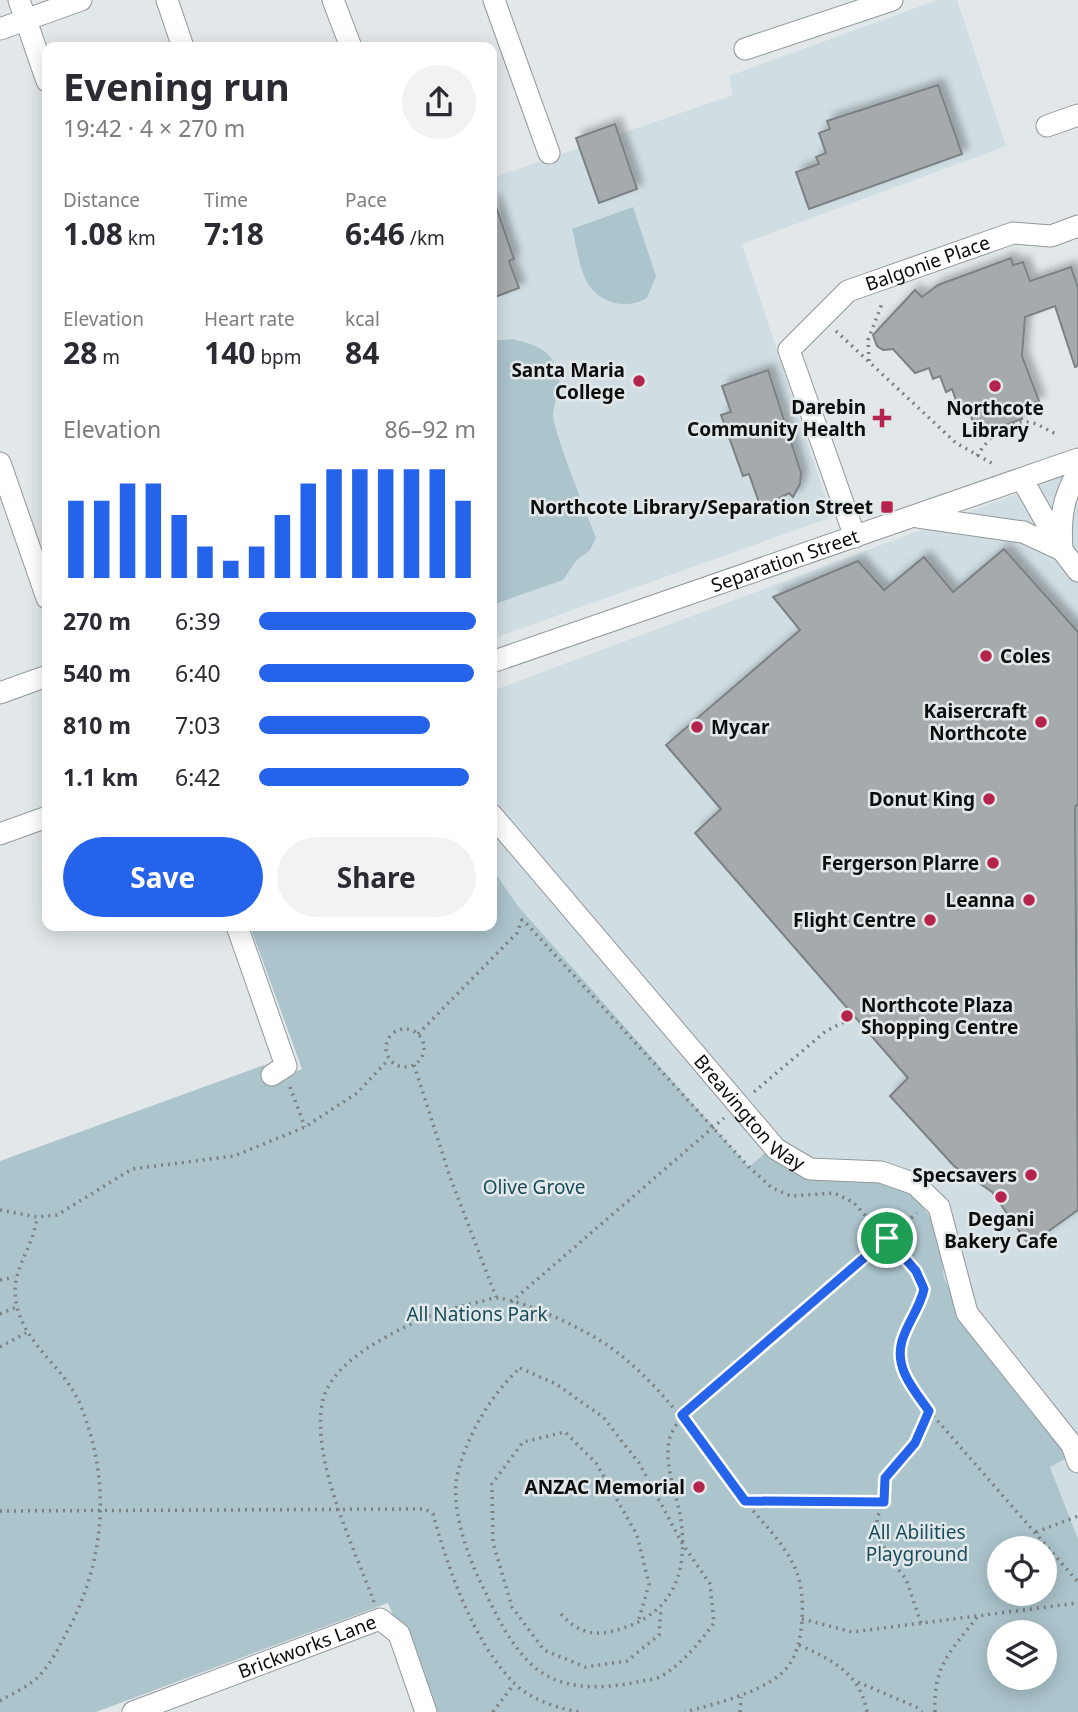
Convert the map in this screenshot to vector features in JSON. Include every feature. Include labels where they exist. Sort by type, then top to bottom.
[{"type":"street","points":[[0,29],[22,10],[81,0]]},
{"type":"street","points":[[167,0],[181,42]]},
{"type":"street","points":[[333,0],[349,42]]},
{"type":"street","points":[[494,0],[549,153]]},
{"type":"street","points":[[745,49],[832,9],[892,0]]},
{"type":"street","points":[[22,10],[42,67]]},
{"type":"street","points":[[1047,126],[1078,115]]},
{"type":"street","name":"Balgonie Place","points":[[855,537],[789,350],[848,291],[1013,233],[1051,236],[1078,226]]},
{"type":"street","name":"Separation Street","points":[[497,660],[1078,459]]},
{"type":"street","points":[[0,463],[42,584]]},
{"type":"street","points":[[1062,550],[1059,517],[1066,494],[1078,472]]},
{"type":"street","points":[[1022,479],[1062,550],[1078,571]]},
{"type":"street","points":[[913,517],[1023,531],[1062,550]]},
{"type":"street","points":[[0,693],[42,678]]},
{"type":"street","points":[[0,834],[42,819]]},
{"type":"street","name":"Breavington Way","points":[[497,821],[776,1149],[810,1169],[881,1172],[915,1184],[933,1201]]},
{"type":"street","points":[[239,931],[286,1070]]},
{"type":"street","points":[[933,1201],[939,1207],[968,1313],[1072,1445],[1078,1462]]},
{"type":"street","name":"Brickworks Lane","points":[[133,1712],[380,1619],[399,1634],[426,1712]]},
{"type":"path","points":[[869,363],[868,340],[871,328],[898,275]]},
{"type":"path","points":[[822,318],[917,408],[977,456],[996,467]]},
{"type":"path","points":[[977,456],[996,432],[1023,423],[1033,423],[1059,435]]},
{"type":"path","points":[[418,1034],[517,933],[522,920],[713,1127],[511,1302]]},
{"type":"path","points":[[738,1105],[826,1031],[854,1017]]},
{"type":"path","points":[[407,1029],[418,1034],[424,1050],[414,1065],[403,1067],[389,1059],[386,1047],[395,1031],[407,1029]]},
{"type":"path","points":[[0,1210],[37,1217],[57,1215],[132,1169],[234,1156],[305,1127],[357,1093],[389,1059]]},
{"type":"path","points":[[414,1065],[450,1177],[496,1297]]},
{"type":"path","points":[[286,1070],[305,1127]]},
{"type":"path","points":[[561,1614],[572,1626],[587,1633],[612,1631],[661,1609],[674,1590],[682,1543],[680,1516],[668,1460],[671,1435],[682,1415],[933,1201]]},
{"type":"path","points":[[0,1701],[38,1677],[81,1607],[93,1567],[102,1508],[98,1464],[80,1402],[65,1378],[26,1333],[17,1307],[14,1277],[36,1232],[37,1217]]},
{"type":"path","points":[[887,1238],[916,1271],[924,1289],[902,1340],[900,1358],[906,1379],[929,1411],[1078,1582]]},
{"type":"path","points":[[0,1280],[14,1277]]},
{"type":"path","points":[[380,1619],[327,1470],[322,1403],[333,1381],[352,1358],[391,1334],[432,1313],[496,1297],[552,1317],[608,1346],[652,1382],[682,1415],[745,1501],[778,1538],[799,1576],[802,1619],[799,1645],[788,1667],[741,1696],[685,1712]]},
{"type":"path","points":[[0,1314],[17,1307]]},
{"type":"path","points":[[0,1347],[26,1333]]},
{"type":"path","points":[[520,1368],[556,1384],[603,1417],[639,1464],[682,1543],[710,1584],[714,1623],[690,1655],[660,1677],[613,1687],[580,1687],[553,1679],[529,1662],[501,1626],[472,1565],[457,1506],[457,1477],[492,1397],[520,1368]]},
{"type":"path","points":[[921,1623],[906,1579],[887,1555],[877,1528],[884,1502],[885,1478],[915,1443],[929,1411]]},
{"type":"path","points":[[639,1621],[649,1584],[637,1535],[596,1463],[565,1432],[523,1442],[492,1484],[493,1543],[512,1607],[544,1650],[585,1667],[627,1661],[659,1635],[661,1609]]},
{"type":"path","points":[[745,1501],[884,1502]]},
{"type":"path","points":[[0,1511],[102,1508],[425,1509],[433,1514],[451,1577],[484,1641],[514,1684],[543,1701],[582,1712]]},
{"type":"path","points":[[1035,1532],[1078,1516]]},
{"type":"path","points":[[802,1619],[852,1632],[1078,1603]]},
{"type":"path","points":[[935,1712],[934,1685],[944,1659],[978,1616]]},
{"type":"path","points":[[799,1645],[834,1660],[857,1681],[922,1712]]},
{"type":"path","points":[[857,1681],[867,1712]]},
{"type":"path","points":[[493,1712],[514,1684]]},
{"type":"path","points":[[740,1712],[741,1696]]},
{"type":"shaded area","name":"Santa Maria College","points":[[937,0],[957,0],[1006,146],[742,244],[832,517],[497,637],[497,176],[733,95],[729,76]]},
{"type":"shaded area","name":"Northcote Plaza Shopping Centre","points":[[1078,471],[1078,1539],[1050,1467],[966,1326],[944,1278],[939,1230],[749,1167],[518,906],[497,876],[497,689]]},
{"type":"green space","points":[[633,207],[656,276],[647,298],[619,304],[601,297],[587,283],[572,229]]},
{"type":"green space","points":[[513,339],[534,346],[544,351],[556,367],[560,381],[554,406],[554,423],[596,538],[590,550],[576,561],[563,580],[497,603],[497,341]]},
{"type":"green space","name":"All Nations Park","points":[[497,876],[518,906],[749,1167],[765,1153],[810,1178],[879,1179],[914,1195],[939,1230],[944,1278],[966,1326],[1056,1437],[1065,1459],[1050,1467],[1078,1539],[1078,1712],[432,1712],[388,1603],[96,1712],[0,1712],[0,1161],[264,1065],[270,1081],[302,1069],[252,931],[497,931]]},
{"type":"building","points":[[938,85],[962,154],[809,209],[796,172],[819,164],[816,157],[826,153],[819,133],[830,129],[827,121]]},
{"type":"building","points":[[615,124],[637,189],[599,203],[576,138]]},
{"type":"building","points":[[497,210],[514,259],[509,261],[519,288],[497,296]]},
{"type":"building","points":[[1011,258],[1013,265],[1023,262],[1030,281],[1071,267],[1078,288],[1078,366],[1075,367],[1055,306],[1025,317],[1022,356],[1039,401],[1019,409],[1022,419],[978,435],[966,403],[958,406],[952,389],[946,392],[940,376],[933,379],[929,368],[915,373],[893,349],[883,350],[877,346],[873,335],[915,290],[922,297],[938,285]]},
{"type":"building","points":[[768,370],[801,473],[800,484],[793,497],[789,493],[761,508],[749,474],[743,476],[721,415],[731,412],[722,386]]},
{"type":"building","name":"Northcote Plaza Shopping Centre","points":[[1004,549],[1078,632],[1078,804],[1075,807],[1078,1210],[1029,1245],[992,1192],[954,1166],[890,1096],[908,1078],[695,833],[721,809],[666,745],[800,630],[773,597],[858,561],[884,590],[924,557],[953,592]]},
{"type":"place","name":"Santa Maria College","points":[[639,381]]},
{"type":"place","name":"Northcote Library","points":[[995,386]]},
{"type":"place","name":"Darebin Community Health","points":[[882,418]]},
{"type":"place","name":"Northcote Library/Separation Street","points":[[887,507]]},
{"type":"place","name":"Coles","points":[[986,656]]},
{"type":"place","name":"Kaisercraft Northcote","points":[[1041,722]]},
{"type":"place","name":"Mycar","points":[[697,727]]},
{"type":"place","name":"Donut King","points":[[989,799]]},
{"type":"place","name":"Fergerson Plarre","points":[[993,863]]},
{"type":"place","name":"Leanna","points":[[1029,900]]},
{"type":"place","name":"Flight Centre","points":[[930,920]]},
{"type":"place","name":"Northcote Plaza Shopping Centre","points":[[847,1016]]},
{"type":"place","name":"Specsavers","points":[[1031,1175]]},
{"type":"place","name":"Degani Bakery Cafe","points":[[1001,1197]]},
{"type":"place","name":"ANZAC Memorial","points":[[699,1487]]},
{"type":"route","points":[[887,1238],[916,1271],[924,1289],[902,1340],[900,1358],[906,1379],[929,1411],[915,1443],[885,1478],[884,1502],[745,1501],[682,1415],[887,1238]]},
{"type":"park label","name":"Olive Grove","points":[[534,1187]]},
{"type":"park label","name":"All Abilities Playground","points":[[917,1543]]}]
